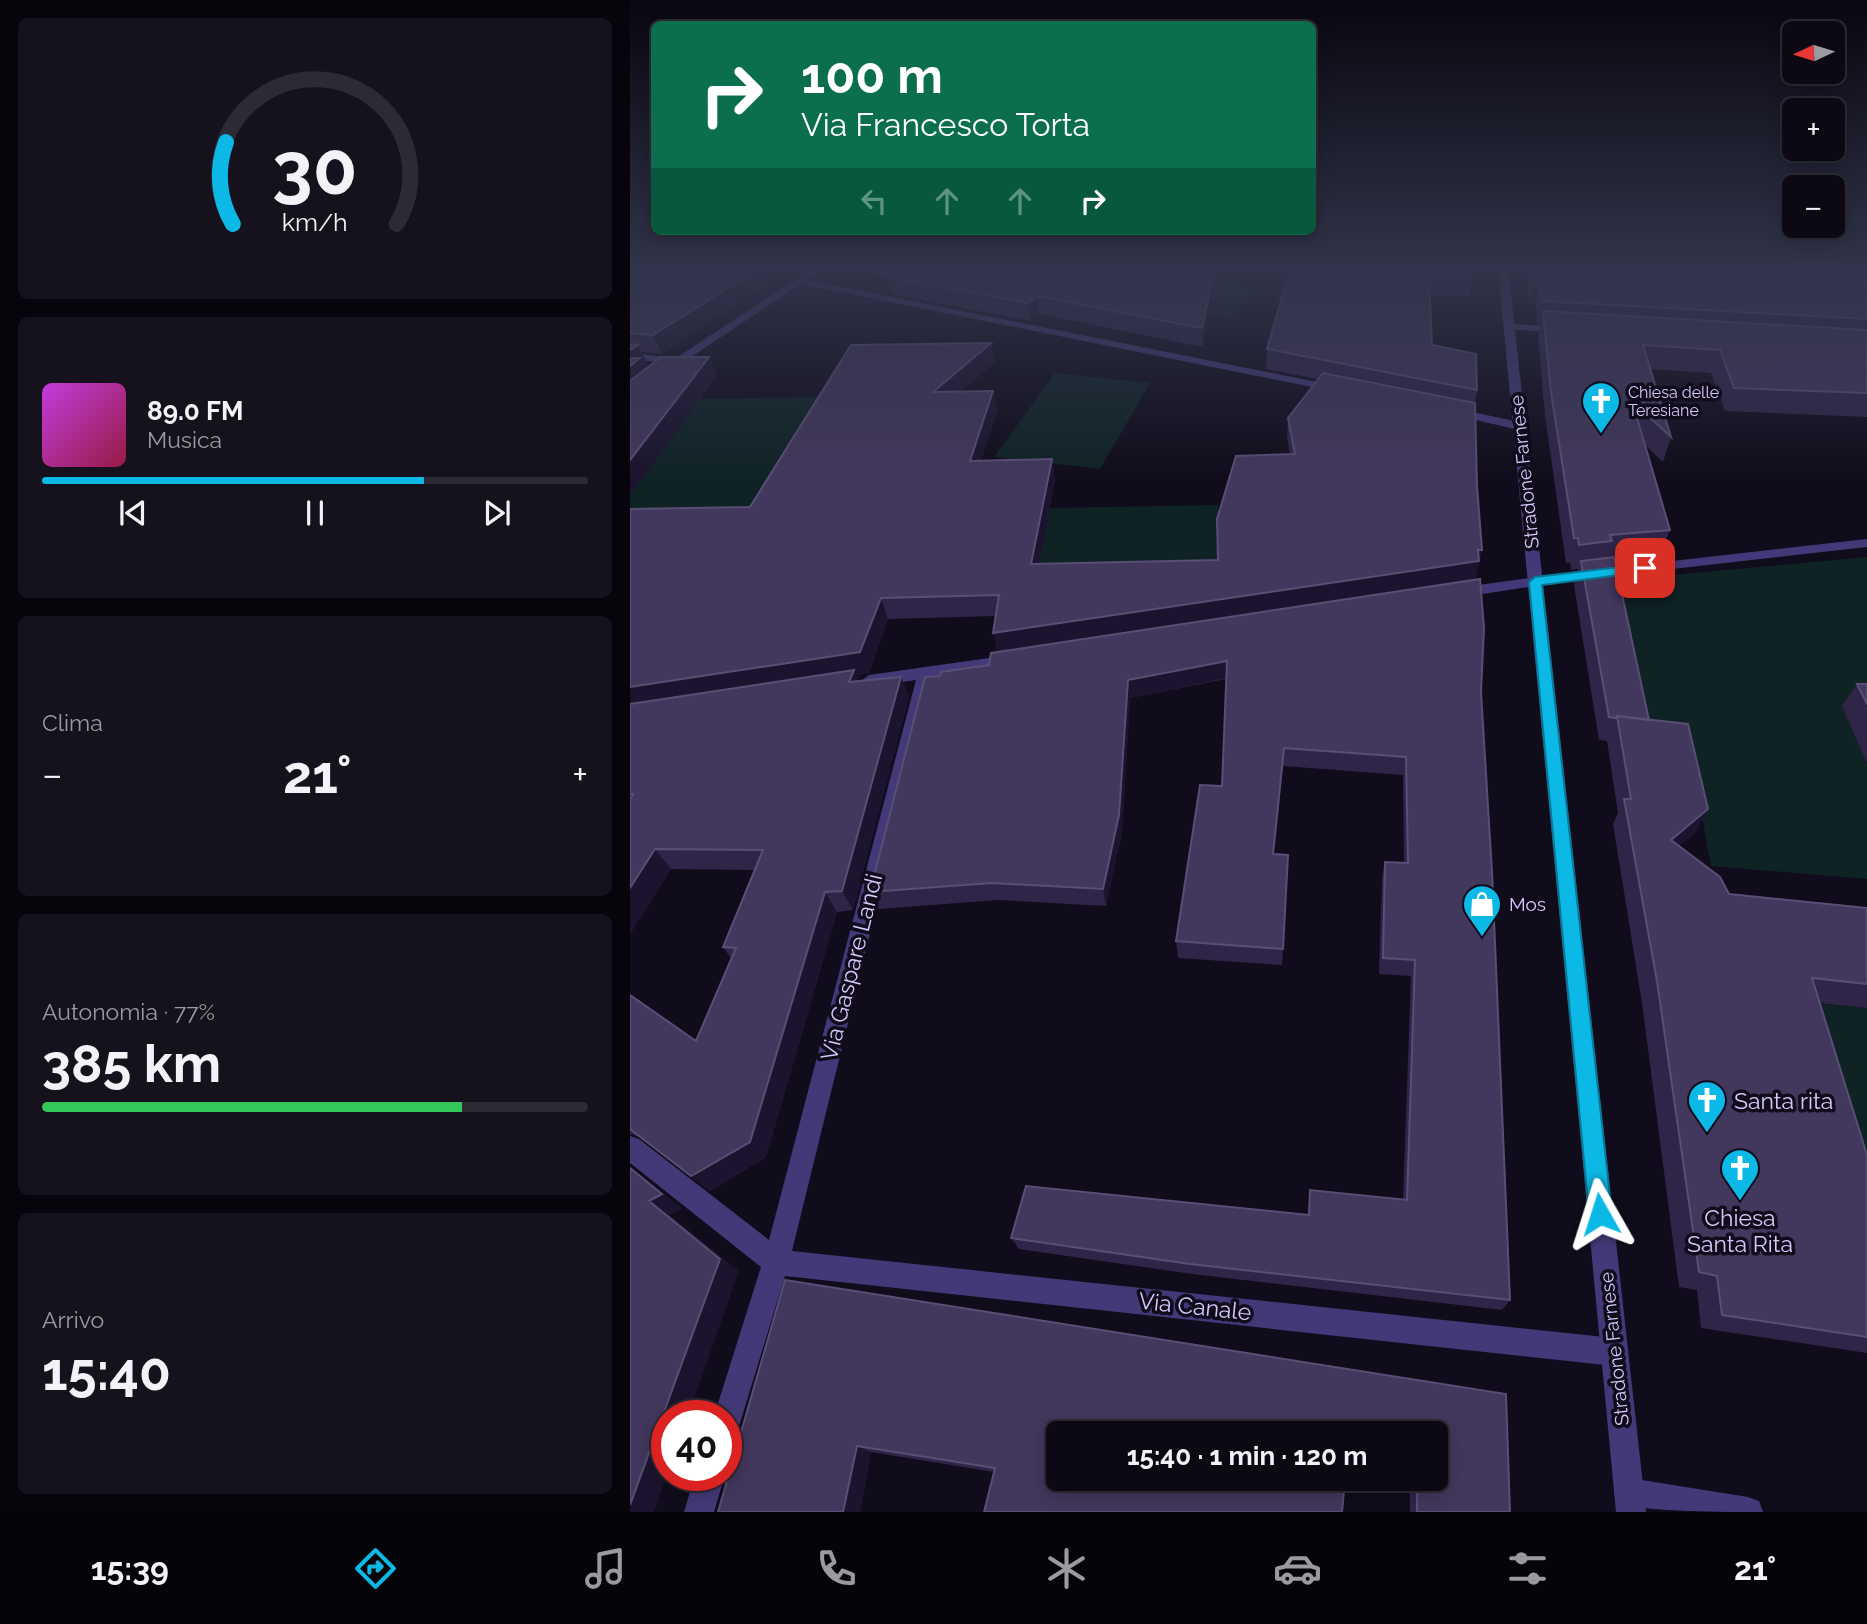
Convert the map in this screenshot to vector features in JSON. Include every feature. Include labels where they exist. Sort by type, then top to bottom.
[{"type":"street","points":[[630,403],[678,361],[712,339]]},
{"type":"street","points":[[1086,339],[1343,390]]},
{"type":"street","name":"Stradone Farnese","points":[[1510,339],[1630,1503]]},
{"type":"street","points":[[630,356],[678,361]]},
{"type":"street","points":[[1438,410],[1519,426]]},
{"type":"street","points":[[1445,594],[1867,543]]},
{"type":"street","points":[[859,683],[1021,658]]},
{"type":"street","name":"Via Gaspare Landi","points":[[733,1400],[776,1262],[926,672]]},
{"type":"street","points":[[630,1148],[776,1262]]},
{"type":"street","name":"Via Canale","points":[[776,1262],[1614,1352]]},
{"type":"street","points":[[699,1512],[705,1491]]},
{"type":"street","points":[[1630,1503],[1748,1512]]},
{"type":"green space","points":[[1055,373],[1150,383],[1100,469],[994,457]]},
{"type":"green space","points":[[914,395],[860,525],[630,530],[630,495],[700,399]]},
{"type":"green space","points":[[1218,505],[1218,580],[1035,585],[1050,508]]},
{"type":"green space","points":[[1867,557],[1867,879],[1711,866],[1688,739],[1651,736],[1616,580]]},
{"type":"green space","points":[[1792,1001],[1867,1008],[1867,1221]]},
{"type":"building","points":[[1270,339],[1432,339],[1432,345],[1476,354],[1477,390],[1267,349]]},
{"type":"building","points":[[1546,339],[1867,339],[1867,393],[1734,388],[1720,350],[1643,345],[1671,437],[1632,401],[1670,530],[1610,535],[1612,541],[1579,545],[1578,538],[1574,538],[1551,392]]},
{"type":"building","points":[[991,343],[933,392],[993,391],[970,461],[1052,459],[1031,564],[1218,560],[1217,519],[1236,456],[1295,454],[1288,418],[1323,373],[1475,403],[1482,550],[1478,550],[1479,561],[993,633],[999,595],[881,598],[860,652],[630,687],[630,509],[750,507],[851,345]]},
{"type":"building","points":[[661,357],[709,357],[630,460],[630,381]]},
{"type":"building","points":[[630,358],[640,358],[630,366]]},
{"type":"building","points":[[1614,557],[1649,720],[1609,717],[1581,561]]},
{"type":"building","points":[[1480,579],[1484,628],[1481,692],[1492,872],[1510,1300],[1190,1264],[1011,1238],[1026,1186],[1309,1215],[1310,1190],[1407,1200],[1415,960],[1383,958],[1385,862],[1408,863],[1406,757],[1284,748],[1273,854],[1288,855],[1283,949],[1176,941],[1200,785],[1222,786],[1227,661],[1128,680],[1119,815],[1103,889],[992,883],[870,892],[925,677],[989,665],[991,653]]},
{"type":"building","points":[[854,670],[849,682],[901,677],[842,891],[825,892],[750,1142],[691,1176],[630,1129],[630,995],[696,1041],[736,948],[723,947],[763,850],[655,849],[630,888],[630,799],[633,794],[630,794],[630,704]]},
{"type":"building","points":[[1857,684],[1867,684],[1867,704]]},
{"type":"building","points":[[1617,716],[1688,724],[1708,809],[1671,840],[1720,877],[1729,894],[1867,908],[1867,984],[1812,978],[1867,1155],[1867,1337],[1722,1315],[1717,1276],[1699,1272],[1657,981],[1624,799],[1631,799]]},
{"type":"building","points":[[630,1168],[662,1194],[649,1201],[720,1259],[668,1400],[651,1400],[651,1448],[630,1505]]},
{"type":"building","points":[[785,1280],[1506,1394],[1510,1512],[1417,1512],[1417,1491],[1448,1491],[1448,1421],[1046,1421],[1046,1491],[1344,1491],[1342,1512],[984,1512],[995,1468],[857,1446],[843,1512],[718,1512],[724,1491],[742,1491],[742,1429]]},
{"type":"place","name":"Chiesa delle Teresiane","points":[[1601,435]]},
{"type":"place","name":"Mos","points":[[1482,938]]},
{"type":"place","name":"Santa rita","points":[[1707,1134]]},
{"type":"place","name":"Chiesa Santa Rita","points":[[1740,1202]]},
{"type":"route","points":[[1600,1214],[1535,582],[1645,568]]}]
